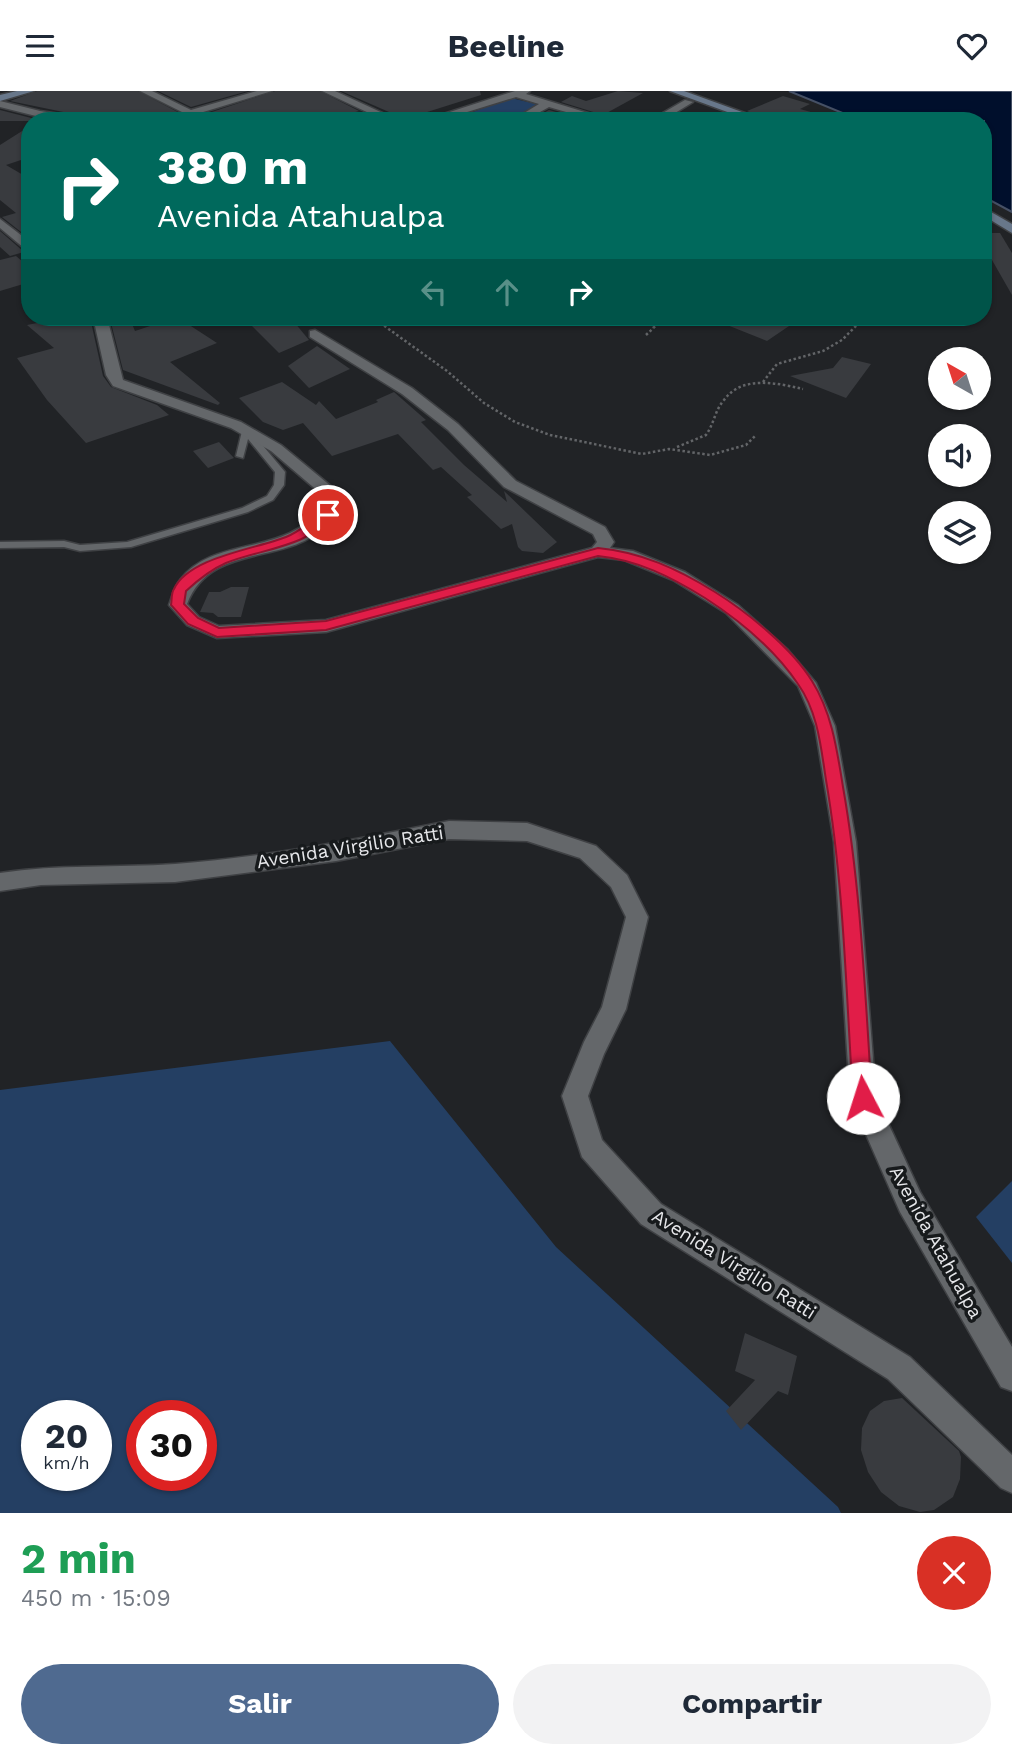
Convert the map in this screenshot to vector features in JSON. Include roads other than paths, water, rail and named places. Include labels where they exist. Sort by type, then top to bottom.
[{"type":"main road","points":[[0,98],[29,91]]},
{"type":"main road","points":[[671,93],[716,112]]},
{"type":"main road","points":[[671,93],[733,112]]},
{"type":"main road","points":[[992,207],[1012,218]]},
{"type":"main road","points":[[992,216],[1012,229]]},
{"type":"street","points":[[145,91],[188,112]]},
{"type":"street","points":[[194,112],[267,91]]},
{"type":"street","points":[[313,91],[360,112]]},
{"type":"street","points":[[327,91],[375,112]]},
{"type":"street","points":[[489,91],[520,92]]},
{"type":"street","points":[[503,91],[520,92],[546,104],[576,112]]},
{"type":"street","points":[[456,112],[520,92]]},
{"type":"street","points":[[670,112],[688,102]]},
{"type":"street","points":[[0,104],[32,112]]},
{"type":"street","points":[[532,112],[546,104]]},
{"type":"street","points":[[0,222],[21,241]]},
{"type":"street","name":"Avenida Atahualpa","points":[[102,326],[113,376],[118,383],[236,425],[276,448],[326,490],[331,504],[328,515],[310,531],[289,541],[223,560],[200,571],[180,589],[178,605],[193,621],[217,632],[326,626],[598,552],[627,555],[679,576],[732,609],[780,654],[806,683],[825,726],[845,842],[863,1098],[910,1202],[1012,1376]]},
{"type":"street","points":[[315,334],[407,391],[453,426],[510,484],[599,531],[607,541],[598,552]]},
{"type":"street","name":"Avenida Virgilio Ratti","points":[[0,882],[41,876],[175,873],[336,852],[449,830],[527,832],[588,852],[619,881],[637,917],[614,1009],[593,1050],[575,1096],[591,1148],[651,1214],[899,1368],[1012,1477]]},
{"type":"lane","points":[[240,456],[246,431]]},
{"type":"lane","points":[[0,545],[64,544],[80,548],[128,545],[245,510],[270,498],[279,485],[280,472],[246,431]]}]
